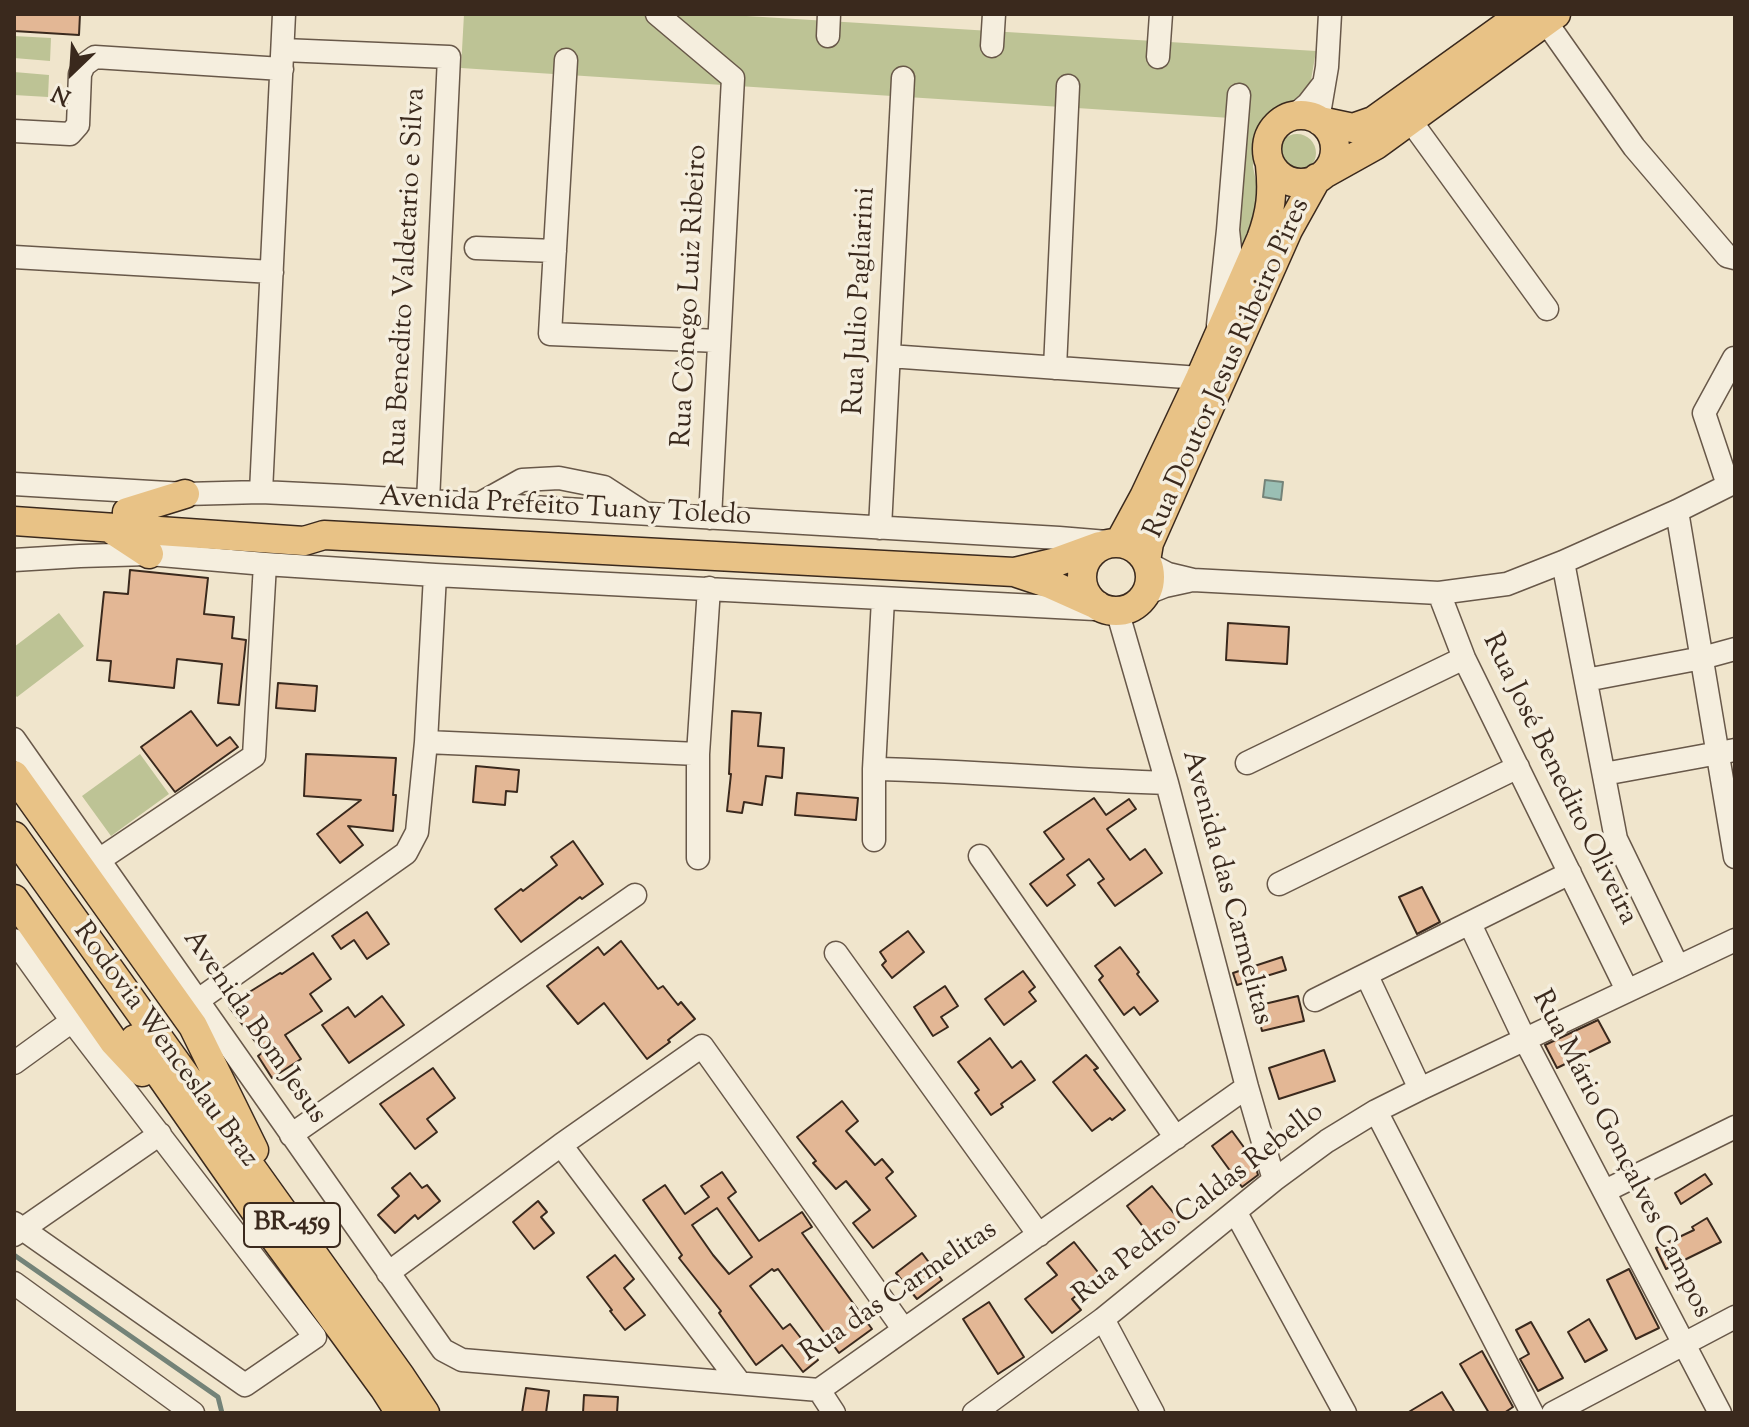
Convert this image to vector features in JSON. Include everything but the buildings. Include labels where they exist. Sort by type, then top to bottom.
[{"type":"main road","points":[[1541,17],[1376,145],[1320,176],[1301,183],[1289,181],[1270,165],[1266,153],[1267,142],[1271,131],[1284,119],[1311,119],[1353,128],[1373,121],[1541,17]]},
{"type":"main road","points":[[1311,119],[1329,129],[1334,140],[1335,153],[1331,165],[1320,176]]},
{"type":"main road","name":"Rua Doutor Jesus Ribeiro Pires","points":[[1112,544],[1144,497],[1250,266],[1270,215],[1273,189],[1270,165]]},
{"type":"main road","name":"Rua Doutor Jesus Ribeiro Pires","points":[[1146,562],[1149,543],[1275,258],[1320,176]]},
{"type":"main road","points":[[149,554],[119,521],[185,494]]},
{"type":"main road","points":[[14,505],[76,519]]},
{"type":"main road","points":[[14,521],[76,519]]},
{"type":"main road","name":"Avenida Prefeito Tuany Toledo","points":[[76,519],[304,541],[324,535],[1014,572],[1109,609]]},
{"type":"main road","points":[[1112,544],[1135,549],[1146,562],[1149,579],[1145,594],[1133,606],[1109,609],[1085,592],[1082,574],[1088,557],[1112,544]]},
{"type":"main road","name":"Avenida Prefeito Tuany Toledo","points":[[1014,572],[1112,544]]},
{"type":"main road","points":[[14,775],[193,1026],[230,1099],[274,1219]]},
{"type":"main road","name":"Rodovia Wenceslau Braz","points":[[14,836],[149,1043],[274,1219],[400,1413]]},
{"type":"main road","name":"Rodovia Wenceslau Braz","points":[[14,869],[149,1043]]},
{"type":"main road","points":[[14,899],[114,1042],[179,1110],[274,1219]]},
{"type":"main road","name":"Rodovia Wenceslau Braz","points":[[274,1219],[425,1413]]},
{"type":"street","points":[[261,492],[284,14]]},
{"type":"street","points":[[992,46],[994,14]]},
{"type":"street","points":[[1158,57],[1161,14]]},
{"type":"street","points":[[1311,119],[1325,81],[1330,14]]},
{"type":"street","points":[[1541,17],[1634,147],[1727,256],[1735,258]]},
{"type":"street","name":"Rua Cônego Luiz Ribeiro","points":[[661,18],[733,78],[710,518]]},
{"type":"street","points":[[14,131],[70,134],[78,125],[80,74],[84,65],[95,57],[282,60]]},
{"type":"street","name":"Rua Benedito Valdetario e Silva","points":[[282,60],[449,57],[428,501]]},
{"type":"street","points":[[566,60],[550,334],[719,341]]},
{"type":"street","name":"Rua Julio Pagliarini","points":[[880,528],[903,78]]},
{"type":"street","points":[[1055,368],[1068,86]]},
{"type":"street","name":"Rua Doutor Jesus Ribeiro Pires","points":[[1217,341],[1239,95]]},
{"type":"street","points":[[1410,120],[1547,309]]},
{"type":"street","name":"Rua Doutor Jesus Ribeiro Pires","points":[[1228,230],[1231,258],[1237,266],[1250,266]]},
{"type":"street","points":[[476,248],[555,251]]},
{"type":"street","points":[[14,257],[272,272]]},
{"type":"street","points":[[889,356],[1200,378]]},
{"type":"street","points":[[1146,562],[1168,574],[1193,580],[1439,593],[1507,584],[1563,562],[1732,484],[1704,413],[1734,358]]},
{"type":"street","points":[[479,504],[522,480],[559,478],[604,487],[645,514]]},
{"type":"street","name":"Avenida Prefeito Tuany Toledo","points":[[14,484],[185,494],[261,492],[428,501],[1059,538],[1112,544]]},
{"type":"street","points":[[1677,511],[1702,658],[1726,752],[1735,857]]},
{"type":"street","points":[[14,560],[149,554],[435,575],[1109,609]]},
{"type":"street","points":[[1563,562],[1616,839],[1678,967]]},
{"type":"street","points":[[99,860],[254,756],[265,564]]},
{"type":"street","points":[[197,1001],[406,853],[417,832],[426,742],[435,575]]},
{"type":"street","points":[[1145,594],[1193,580]]},
{"type":"street","points":[[698,858],[698,754],[709,588]]},
{"type":"street","name":"Rua José Benedito Oliveira","points":[[1439,593],[1464,658],[1627,990]]},
{"type":"street","points":[[874,840],[874,769],[883,599]]},
{"type":"street","name":"Avenida das Carmelitas","points":[[1109,609],[1167,783],[1274,1180]]},
{"type":"street","points":[[1586,680],[1735,649]]},
{"type":"street","points":[[1247,763],[1464,658]]},
{"type":"street","name":"Avenida Bom Jesus","points":[[14,739],[443,1350]]},
{"type":"street","points":[[426,742],[698,754]]},
{"type":"street","points":[[1604,774],[1726,752]]},
{"type":"street","points":[[1279,884],[1518,767]]},
{"type":"street","points":[[874,769],[1167,783]]},
{"type":"street","points":[[980,856],[1176,1138]]},
{"type":"street","points":[[1315,1000],[1570,873]]},
{"type":"street","points":[[291,1135],[635,895]]},
{"type":"street","name":"Rua Mário Gonçalves Campos","points":[[1470,924],[1525,1040],[1720,1413]]},
{"type":"street","points":[[14,940],[72,1021],[160,1134],[315,1337],[245,1385],[17,1229],[160,1134]]},
{"type":"street","name":"Rua Pedro Caldas Rebello","points":[[980,1411],[1103,1319],[1274,1180],[1327,1141],[1420,1089],[1735,940]]},
{"type":"street","points":[[836,953],[1039,1235]]},
{"type":"street","points":[[1367,976],[1420,1089]]},
{"type":"street","points":[[14,1063],[72,1021]]},
{"type":"street","points":[[388,1273],[702,1046],[904,1330]]},
{"type":"street","name":"Rua das Carmelitas","points":[[443,1350],[462,1360],[819,1390],[1247,1087]]},
{"type":"street","points":[[1376,1111],[1532,1413]]},
{"type":"street","points":[[1605,1191],[1735,1127]]},
{"type":"street","points":[[561,1145],[740,1383]]},
{"type":"street","points":[[1236,1213],[1345,1413]]},
{"type":"street","points":[[14,1283],[193,1413]]},
{"type":"street","points":[[1553,1413],[1735,1317]]},
{"type":"street","points":[[1103,1319],[1153,1413]]},
{"type":"street","points":[[819,1390],[834,1413]]},
{"type":"green space","points":[[464,14],[714,14],[1316,51],[1310,86],[1296,101],[1260,126],[1253,144],[1253,167],[1260,200],[1243,253],[1239,250],[1246,119],[461,68]]},
{"type":"green space","points":[[14,36],[51,38],[50,61],[14,58]]},
{"type":"green space","points":[[14,72],[49,75],[48,97],[14,95]]},
{"type":"green space","points":[[1297,134],[1310,140],[1316,153],[1310,166],[1297,172],[1284,166],[1278,153],[1284,140]]},
{"type":"green space","points":[[59,613],[84,646],[17,697],[14,694],[14,647]]},
{"type":"green space","points":[[140,754],[169,794],[111,836],[82,796]]},
{"type":"water","points":[[1265,480],[1283,482],[1281,500],[1263,497]]},
{"type":"waterway","points":[[14,1255],[218,1397],[222,1413]]}]
